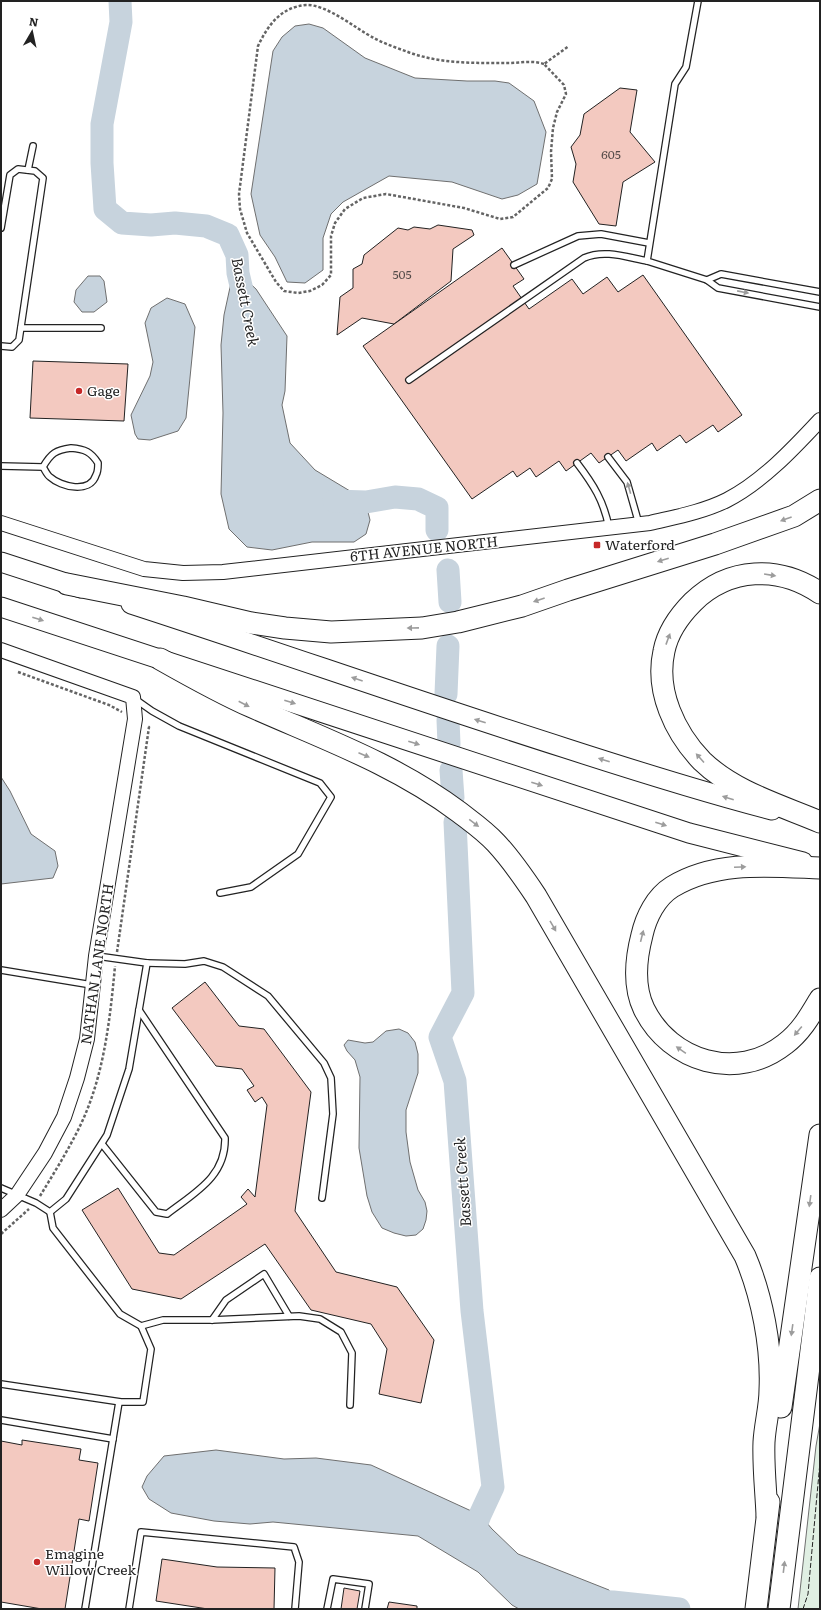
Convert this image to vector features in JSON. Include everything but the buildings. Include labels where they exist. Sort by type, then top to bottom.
[{"type":"highway","points":[[67,584],[183,607],[251,623],[284,628],[331,632],[422,628],[458,622],[522,606],[715,544],[794,516],[820,500]]},
{"type":"highway","points":[[1,562],[602,760],[737,801],[820,822]]},
{"type":"highway","points":[[820,593],[794,580],[764,574],[743,575],[721,582],[696,600],[678,618],[671,630],[665,646],[662,670],[664,695],[672,716],[682,736],[703,761],[726,779],[745,790],[820,822]]},
{"type":"highway","points":[[1,606],[682,831],[798,861],[820,865]]},
{"type":"highway","points":[[160,659],[250,706],[370,758],[417,784],[442,799],[479,827],[496,843],[522,876],[536,896],[745,1256],[751,1272],[765,1324],[769,1364],[771,1389],[764,1442],[767,1515]]},
{"type":"highway","points":[[820,868],[758,866],[728,868],[701,874],[671,888],[662,895],[650,913],[640,942],[636,968],[644,1009],[664,1036],[688,1054],[719,1063],[733,1064],[747,1062],[784,1046],[803,1026],[820,999]]},
{"type":"highway","points":[[756,1606],[779,1419],[820,1135]]},
{"type":"highway","points":[[779,1607],[820,1278]]},
{"type":"highway","points":[[801,1436],[820,1392]]},
{"type":"street","name":"6TH AVENUE NORTH","points":[[1,523],[144,569],[183,573],[223,572],[609,528],[690,514],[727,500],[764,476],[820,420]]},
{"type":"street","points":[[1,650],[133,697]]},
{"type":"street","name":"NATHAN LANE NORTH","points":[[1,1210],[16,1195],[46,1153],[64,1117],[77,1078],[87,1039],[96,956],[135,718],[133,697]]},
{"type":"lane","points":[[647,261],[675,84],[686,67],[698,1]]},
{"type":"lane","points":[[28,170],[33,146]]},
{"type":"lane","points":[[1,228],[10,175],[18,169],[35,171],[43,178],[19,340],[12,346],[1,346]]},
{"type":"lane","points":[[514,265],[578,236],[601,234],[649,242]]},
{"type":"lane","points":[[409,380],[584,258],[593,254],[606,253],[647,261],[707,280],[718,288],[820,307]]},
{"type":"lane","points":[[707,280],[721,274],[820,292]]},
{"type":"lane","points":[[21,328],[101,328]]},
{"type":"lane","points":[[71,448],[81,449],[92,454],[98,463],[96,476],[88,485],[75,488],[59,483],[49,477],[43,467],[48,458],[58,450],[71,448]]},
{"type":"lane","points":[[608,457],[627,482],[639,524]]},
{"type":"lane","points":[[577,463],[594,486],[606,510],[609,528]]},
{"type":"lane","points":[[1,466],[43,467]]},
{"type":"lane","points":[[133,697],[152,711],[179,726],[320,783],[331,797],[298,854],[251,887],[220,893]]},
{"type":"lane","points":[[96,956],[147,963],[185,964],[204,961],[223,967],[268,996],[324,1063],[331,1078],[332,1114],[322,1198]]},
{"type":"lane","points":[[50,1212],[66,1199],[107,1135],[129,1069],[147,963]]},
{"type":"lane","points":[[1,970],[92,986]]},
{"type":"lane","points":[[102,1144],[156,1212],[167,1214],[205,1185],[218,1170],[225,1151],[225,1138],[139,1010]]},
{"type":"lane","points":[[1,1188],[36,1203],[50,1212],[54,1228],[120,1314],[141,1326],[151,1349],[143,1402],[119,1402],[1,1384]]},
{"type":"lane","points":[[212,1320],[226,1300],[264,1274],[290,1316]]},
{"type":"lane","points":[[141,1326],[163,1320],[212,1320],[290,1316],[320,1319],[341,1332],[352,1353],[350,1405]]},
{"type":"lane","points":[[85,1609],[119,1402]]},
{"type":"lane","points":[[1,1420],[113,1439]]},
{"type":"lane","points":[[129,1609],[142,1532],[294,1548],[299,1562],[295,1609]]},
{"type":"lane","points":[[327,1609],[333,1579],[369,1584],[364,1609]]},
{"type":"path","points":[[544,64],[564,85],[566,94],[557,112],[554,128],[551,152],[552,179],[548,188],[527,207],[513,217],[500,219],[464,208],[386,194],[363,198],[345,209],[335,223],[332,236],[331,275],[322,285],[310,291],[298,293],[284,291],[276,282],[247,233],[240,209],[239,194],[258,46],[265,32],[274,20],[285,12],[297,7],[308,5],[319,7],[375,39],[408,52],[445,61],[508,63],[536,62],[544,64],[569,46]]},
{"type":"green space","points":[[820,1423],[820,1609],[798,1609],[816,1446]]},
{"type":"water","points":[[309,24],[323,28],[365,58],[415,78],[495,81],[509,83],[534,101],[546,132],[537,184],[518,195],[502,199],[452,182],[389,176],[343,202],[331,214],[323,238],[323,270],[305,283],[287,282],[275,257],[260,235],[251,194],[273,51],[282,37],[295,26]]},
{"type":"water","points":[[234,269],[256,289],[287,336],[285,391],[282,405],[290,443],[315,470],[365,500],[370,520],[366,534],[354,542],[312,542],[272,550],[247,547],[229,529],[221,494],[223,413],[221,345],[224,315]]},
{"type":"water","points":[[88,276],[100,276],[104,281],[107,302],[94,312],[82,312],[74,302],[76,290]]},
{"type":"water","points":[[167,298],[185,304],[195,327],[186,418],[178,431],[150,440],[138,439],[135,434],[131,415],[150,376],[153,362],[145,323],[151,308]]},
{"type":"water","points":[[1,777],[10,791],[31,834],[55,851],[58,866],[53,878],[1,884]]},
{"type":"water","points":[[399,1029],[408,1033],[415,1042],[418,1054],[418,1073],[406,1110],[406,1132],[410,1162],[418,1190],[425,1202],[427,1211],[423,1229],[416,1235],[406,1236],[382,1228],[372,1212],[367,1196],[359,1148],[360,1077],[355,1060],[344,1045],[348,1040],[365,1043],[373,1042],[386,1031]]},
{"type":"water","points":[[216,1450],[284,1459],[316,1458],[371,1465],[480,1515],[518,1554],[609,1590],[615,1609],[519,1609],[512,1605],[478,1572],[418,1536],[273,1522],[250,1524],[214,1521],[171,1513],[149,1499],[142,1487],[147,1476],[164,1456]]},
{"type":"waterway","name":"Bassett Creek","points":[[120,1],[121,22],[102,124],[102,163],[105,209],[122,223],[151,225],[175,223],[206,226],[228,235],[237,255],[238,273],[245,303]]},
{"type":"waterway","name":"Bassett Creek","points":[[334,501],[366,502],[395,497],[418,499],[437,508],[437,530]]},
{"type":"waterway","name":"Bassett Creek","points":[[448,570],[450,602]]},
{"type":"waterway","name":"Bassett Creek","points":[[446,694],[448,646]]},
{"type":"waterway","name":"Bassett Creek","points":[[448,720],[449,744]]},
{"type":"waterway","name":"Bassett Creek","points":[[451,770],[453,798]]},
{"type":"waterway","name":"Bassett Creek","points":[[455,822],[463,993],[440,1037],[455,1081],[472,1311],[493,1487],[469,1544]]},
{"type":"waterway","name":"Bassett Creek","points":[[581,1601],[613,1602],[679,1609]]},
{"type":"fence","points":[[803,1609],[808,1594],[820,1462]]},
{"type":"place","name":"Gage","points":[[79,391]]},
{"type":"place","name":"Waterford","points":[[597,545]]},
{"type":"place","name":"Emagine Willow Creek","points":[[37,1562]]}]
